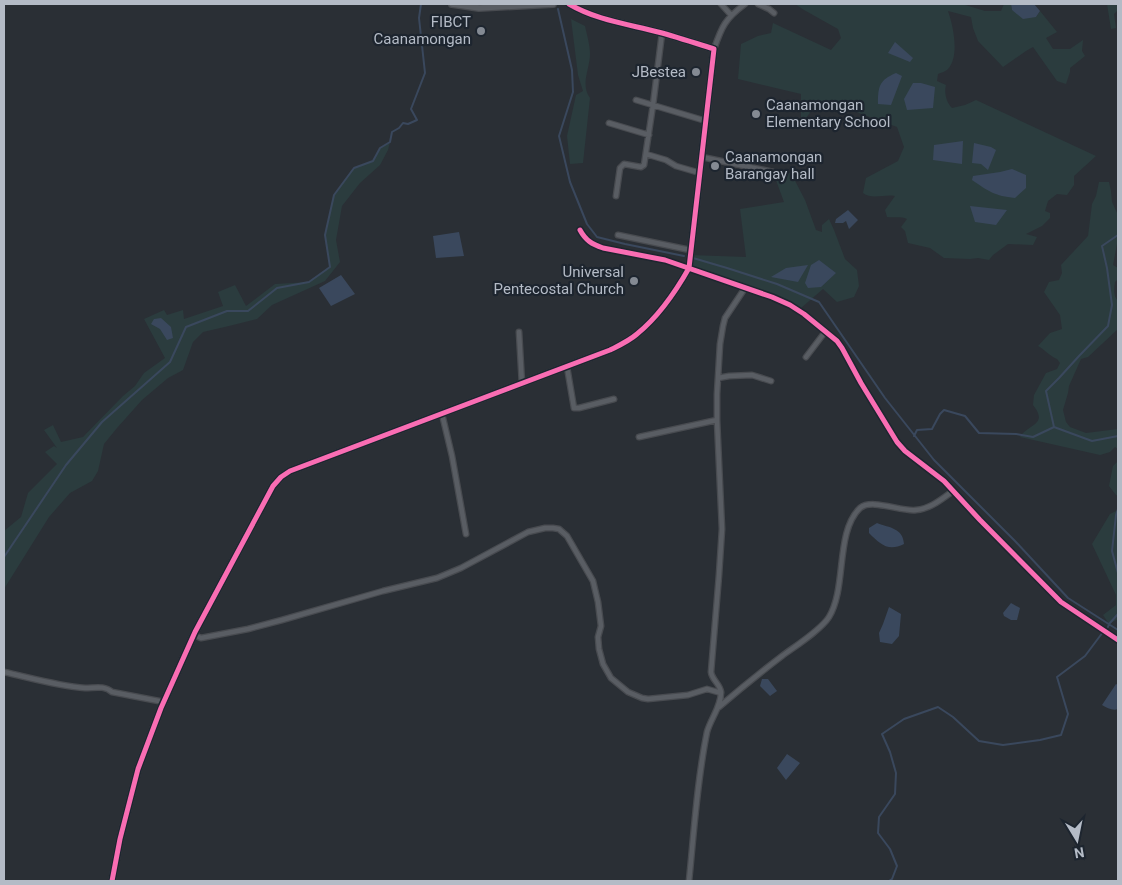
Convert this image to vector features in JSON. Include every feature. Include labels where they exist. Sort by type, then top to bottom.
[{"type":"street","points":[[452,4],[479,8],[553,4]]},
{"type":"street","points":[[569,4],[598,18],[662,33],[714,49]]},
{"type":"street","points":[[721,4],[731,15]]},
{"type":"street","points":[[112,881],[120,839],[138,770],[164,702],[194,635],[268,495],[281,477],[290,471],[610,350],[637,334],[673,294],[689,268],[714,49],[720,32],[731,15],[745,4]]},
{"type":"street","points":[[758,4],[774,13]]},
{"type":"street","points":[[616,196],[620,168],[624,164],[644,167],[662,33]]},
{"type":"street","points":[[636,100],[706,121]]},
{"type":"street","points":[[609,123],[649,135]]},
{"type":"street","points":[[646,154],[700,173]]},
{"type":"street","points":[[702,157],[773,172]]},
{"type":"street","points":[[580,230],[584,238],[603,248],[657,258],[689,268],[772,297],[804,314],[837,341],[897,442],[905,451],[934,472],[1056,598],[1118,640]]},
{"type":"street","points":[[618,235],[690,250]]},
{"type":"street","points":[[688,881],[699,783],[710,724],[720,704],[721,693],[720,687],[712,677],[711,672],[720,575],[722,529],[717,420],[720,344],[725,318],[745,288]]},
{"type":"street","points":[[519,332],[522,384]]},
{"type":"street","points":[[806,357],[825,332]]},
{"type":"street","points":[[567,366],[574,408],[614,399]]},
{"type":"street","points":[[718,378],[752,375],[772,381]]},
{"type":"street","points":[[442,414],[452,456],[466,534]]},
{"type":"street","points":[[639,437],[717,420]]},
{"type":"street","points":[[718,708],[827,620],[834,606],[848,530],[853,517],[860,509],[872,504],[908,511],[917,510],[935,504],[953,491]]},
{"type":"street","points":[[194,635],[198,638],[203,638],[248,629],[383,591],[437,578],[461,568],[528,532],[553,528],[560,530],[566,536],[593,581],[598,602],[599,649],[603,664],[611,678],[628,692],[642,698],[682,696],[707,689],[721,693]]},
{"type":"street","points":[[4,672],[58,684],[86,688],[108,688],[112,692],[164,702]]},
{"type":"shaded area","points":[[795,4],[962,4],[985,11],[1001,11],[1004,4],[1011,4],[1012,10],[1036,17],[1040,11],[1057,32],[1046,38],[1053,49],[1070,49],[1083,40],[1082,51],[1085,56],[1070,68],[1066,84],[1057,81],[1033,47],[1003,67],[978,41],[971,17],[948,11],[952,24],[954,56],[948,69],[938,74],[937,81],[946,85],[946,97],[952,108],[976,100],[1096,156],[1074,176],[1074,185],[1067,195],[1057,194],[1048,201],[1045,211],[1050,213],[1050,218],[1042,226],[1026,234],[1037,237],[1033,245],[1008,244],[989,260],[978,258],[944,258],[930,248],[908,243],[905,231],[901,227],[907,219],[887,217],[885,210],[895,196],[870,196],[863,193],[866,178],[898,161],[904,147],[897,127],[840,106],[813,109],[801,124],[801,94],[738,79],[741,44],[758,36],[771,33],[773,23],[831,50],[841,38],[838,29]]},
{"type":"shaded area","points":[[1107,4],[1118,4],[1118,10],[1114,14],[1116,28],[1111,29]]},
{"type":"shaded area","points":[[571,19],[585,26],[590,54],[586,87],[590,98],[583,163],[570,164],[567,136],[576,95],[583,91],[578,75]]},
{"type":"shaded area","points":[[390,142],[380,165],[360,183],[342,206],[336,240],[340,262],[325,281],[272,305],[257,319],[203,332],[193,342],[183,370],[168,378],[142,400],[104,444],[98,471],[92,481],[70,493],[49,517],[4,589],[4,531],[21,517],[28,493],[57,464],[45,452],[54,446],[57,448],[44,430],[53,425],[61,442],[83,437],[135,386],[144,373],[165,358],[144,319],[164,310],[167,315],[183,310],[184,319],[223,306],[218,292],[235,285],[246,306],[275,284],[309,282],[330,267],[325,235],[334,195],[354,168],[373,161],[380,148]]},
{"type":"shaded area","points":[[773,172],[791,173],[805,200],[816,230],[822,232],[822,225],[829,219],[845,259],[857,270],[859,286],[854,297],[837,302],[823,289],[801,308],[689,268],[690,255],[746,257],[740,209],[784,202]]},
{"type":"shaded area","points":[[1099,182],[1109,182],[1112,202],[1118,215],[1118,244],[1113,265],[1118,268],[1118,279],[1115,282],[1114,289],[1115,297],[1118,301],[1118,329],[1088,357],[1081,359],[1069,386],[1063,410],[1066,422],[1070,427],[1086,433],[1118,429],[1118,449],[1115,447],[1110,452],[1100,455],[1020,437],[1036,424],[1039,417],[1033,405],[1034,395],[1046,373],[1057,369],[1060,363],[1038,346],[1050,333],[1062,329],[1060,315],[1044,292],[1049,282],[1059,280],[1062,273],[1061,265],[1088,236],[1092,204]]},
{"type":"shaded area","points":[[1118,461],[1118,496],[1109,486],[1113,466]]},
{"type":"shaded area","points":[[1118,510],[1118,619],[1109,624],[1103,615],[1116,605],[1116,595],[1092,544],[1110,514]]},
{"type":"water","points":[[1011,4],[1034,4],[1040,11],[1036,17],[1023,19],[1012,10]]},
{"type":"water","points":[[895,42],[913,58],[910,62],[888,53]]},
{"type":"water","points":[[896,73],[902,76],[891,105],[878,104],[878,93],[883,81]]},
{"type":"water","points":[[913,83],[935,87],[933,108],[907,110],[904,99]]},
{"type":"water","points":[[963,141],[962,164],[933,160],[934,145]]},
{"type":"water","points":[[974,143],[996,150],[988,170],[981,164],[972,163]]},
{"type":"water","points":[[1012,169],[1026,175],[1026,188],[1015,198],[992,192],[972,180],[973,176]]},
{"type":"water","points":[[970,206],[1007,210],[996,225],[975,222]]},
{"type":"water","points":[[848,210],[858,220],[849,229],[846,221],[835,223],[836,219]]},
{"type":"water","points":[[459,232],[464,256],[436,258],[433,236]]},
{"type":"water","points":[[819,260],[836,273],[821,287],[808,288],[805,283],[811,265]]},
{"type":"water","points":[[808,265],[798,282],[771,277],[786,268]]},
{"type":"water","points":[[341,275],[355,294],[331,306],[319,288]]},
{"type":"water","points":[[161,318],[171,327],[173,338],[167,340],[160,329],[151,324],[154,319]]},
{"type":"water","points":[[877,523],[898,532],[904,544],[889,547],[877,540],[869,533],[869,528]]},
{"type":"water","points":[[1011,603],[1020,608],[1017,620],[1011,620],[1004,616],[1003,613]]},
{"type":"water","points":[[889,607],[901,614],[899,636],[892,644],[880,642],[879,633]]},
{"type":"water","points":[[762,679],[768,679],[777,691],[770,696],[760,686]]},
{"type":"water","points":[[1116,684],[1118,685],[1118,709],[1114,710],[1102,705]]},
{"type":"water","points":[[787,754],[800,763],[786,780],[777,768]]},
{"type":"waterway","points":[[4,557],[66,465],[102,422],[170,362],[186,327],[227,311],[248,311],[277,288],[309,282],[330,267],[325,235],[334,195],[354,168],[373,161],[380,148],[390,142],[392,132],[403,123],[408,124],[417,120],[411,109],[425,73],[419,18],[421,4]]},
{"type":"waterway","points":[[558,9],[572,70],[573,92],[559,136],[570,182],[587,224],[597,237],[684,256]]},
{"type":"waterway","points":[[1118,235],[1102,246],[1112,305],[1108,326],[1046,391],[1054,427],[1092,441],[1118,436]]},
{"type":"waterway","points":[[693,258],[777,284],[819,302],[885,398],[934,460],[1015,541],[1068,598],[1118,630]]},
{"type":"waterway","points":[[914,436],[917,430],[932,429],[944,410],[965,416],[979,433],[1016,434],[1033,437],[1054,427]]},
{"type":"waterway","points":[[1118,509],[1112,551],[1118,573]]},
{"type":"waterway","points":[[1108,627],[1118,614]]},
{"type":"waterway","points":[[889,881],[892,879],[897,866],[890,849],[878,833],[879,817],[895,794],[896,773],[882,734],[904,719],[938,707],[953,717],[979,741],[1003,745],[1061,735],[1068,714],[1057,677],[1085,656],[1103,632]]},
{"type":"cycle path","points":[[112,881],[120,839],[138,769],[161,708],[195,632],[273,486],[281,477],[290,471],[621,345],[652,320],[672,295],[689,268],[714,49],[665,34],[601,18],[569,4]]},
{"type":"cycle path","points":[[580,230],[590,242],[603,248],[665,260],[772,297],[804,314],[837,341],[897,442],[905,451],[944,481],[1061,602],[1118,640]]},
{"type":"place","name":"FIBCT Caanamongan","points":[[481,31]]},
{"type":"place","name":"JBestea","points":[[696,72]]},
{"type":"place","name":"Caanamongan Elementary School","points":[[756,114]]},
{"type":"place","name":"Caanamongan Barangay hall","points":[[715,166]]},
{"type":"place","name":"Universal Pentecostal Church","points":[[634,281]]}]
